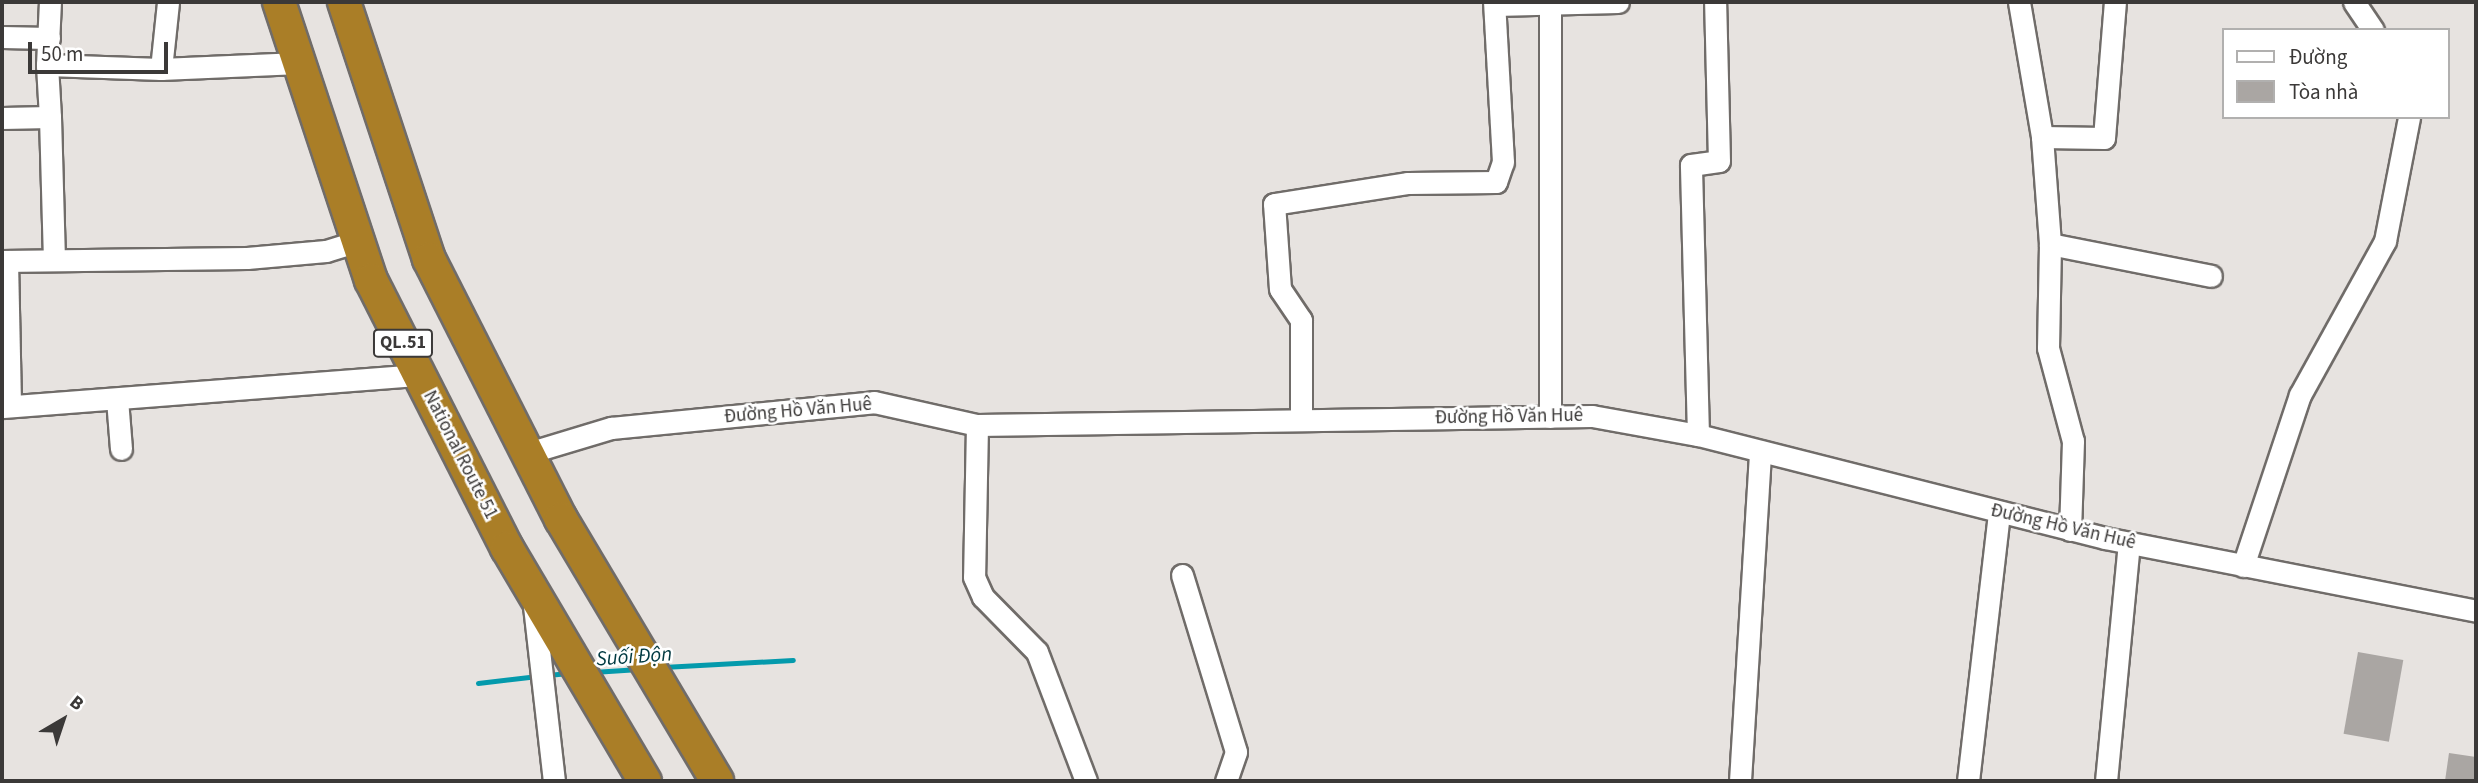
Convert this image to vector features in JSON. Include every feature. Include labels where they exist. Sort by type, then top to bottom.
[{"type":"highway","name":"National Route 51","points":[[279,2],[371,280],[531,589],[645,781]]},
{"type":"highway","name":"QL.51","points":[[344,2],[429,259],[528,453],[717,781]]},
{"type":"street","points":[[50,2],[47,65],[54,260]]},
{"type":"street","points":[[161,69],[168,2]]},
{"type":"street","points":[[1301,420],[1301,320],[1280,289],[1274,204],[1408,183],[1496,182],[1503,162],[1495,4],[1618,2]]},
{"type":"street","points":[[1698,435],[1691,164],[1719,161],[1715,2]]},
{"type":"street","points":[[2019,2],[2042,137],[2050,244],[2048,348],[2073,441],[2070,530]]},
{"type":"street","points":[[2042,137],[2104,138],[2115,2]]},
{"type":"street","points":[[2354,2],[2372,28]]},
{"type":"street","points":[[1550,5],[1550,417]]},
{"type":"street","points":[[2,37],[48,38]]},
{"type":"street","points":[[47,65],[161,69],[299,63]]},
{"type":"street","points":[[2,118],[50,117]]},
{"type":"street","points":[[2243,566],[2300,395],[2385,241],[2409,119]]},
{"type":"street","points":[[358,241],[326,251],[247,258],[4,261],[6,406],[419,375]]},
{"type":"street","points":[[2050,244],[2211,276]]},
{"type":"street","points":[[117,398],[121,449]]},
{"type":"street","name":"Đường Hồ Văn Huê","points":[[528,453],[611,428],[874,402],[977,425],[1550,417],[1618,419],[1698,435],[2070,530],[2476,611]]},
{"type":"street","points":[[977,425],[974,578],[983,597],[1037,652],[1086,781]]},
{"type":"street","points":[[1741,781],[1760,452]]},
{"type":"street","points":[[1968,781],[1999,512]]},
{"type":"street","points":[[2106,781],[2129,543]]},
{"type":"street","points":[[1182,575],[1236,752],[1226,781]]},
{"type":"street","points":[[531,589],[543,653],[554,781]]},
{"type":"building","points":[[2358,652],[2403,660],[2389,742],[2344,734]]},
{"type":"building","points":[[2449,753],[2476,757],[2476,781],[2445,781]]},
{"type":"waterway","name":"Suối Độn","points":[[663,667],[793,660]]},
{"type":"waterway","name":"Suối Độn","points":[[593,672],[639,669]]},
{"type":"waterway","name":"Suối Độn","points":[[547,675],[569,673]]},
{"type":"waterway","name":"Suối Độn","points":[[478,683],[538,676]]}]
